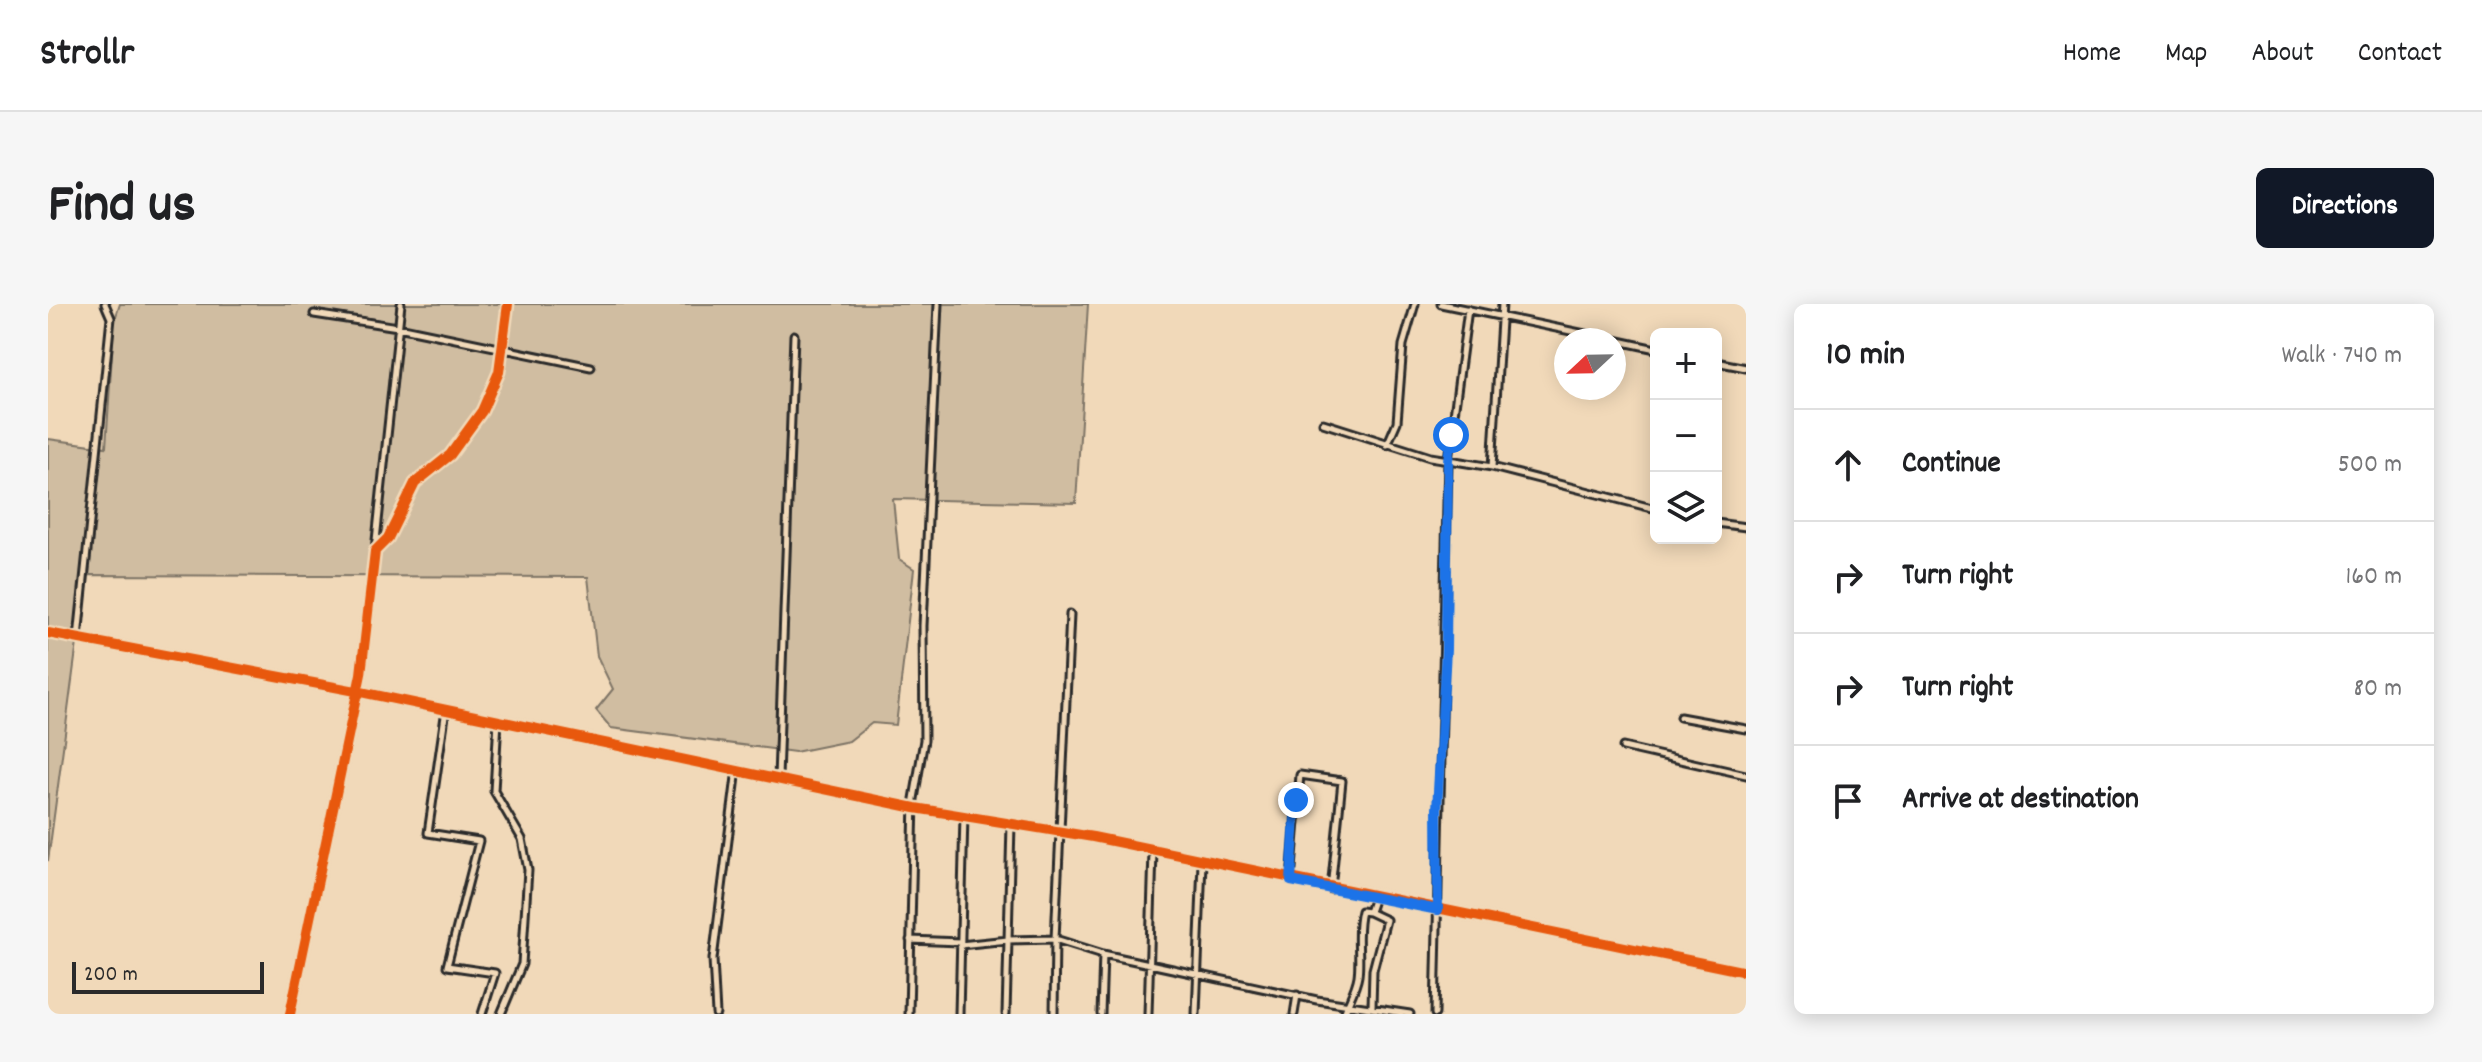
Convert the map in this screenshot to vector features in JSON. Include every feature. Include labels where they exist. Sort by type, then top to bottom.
[{"type":"street","points":[[78,639],[111,318],[105,304]]},
{"type":"street","points":[[290,1014],[370,618],[401,304]]},
{"type":"street","points":[[375,551],[388,538],[415,483],[450,455],[482,411],[499,372],[508,304]]},
{"type":"street","points":[[909,1014],[915,808],[924,740],[923,626],[938,304]]},
{"type":"street","points":[[1387,445],[1397,422],[1403,345],[1415,304]]},
{"type":"street","points":[[1441,304],[1558,328]]},
{"type":"street","points":[[1492,467],[1502,304]]},
{"type":"street","points":[[1435,1014],[1437,809],[1446,650],[1448,460],[1468,309]]},
{"type":"street","points":[[314,314],[398,327],[591,367]]},
{"type":"street","points":[[778,778],[794,335]]},
{"type":"street","points":[[1626,343],[1650,348]]},
{"type":"street","points":[[1722,363],[1746,368]]},
{"type":"street","points":[[1323,423],[1387,445],[1492,467],[1650,507]]},
{"type":"street","points":[[1722,524],[1746,527]]},
{"type":"street","points":[[1054,1014],[1070,614]]},
{"type":"street","points":[[48,633],[356,691],[737,768],[915,808],[1062,833],[1746,972]]},
{"type":"street","points":[[446,709],[428,833],[479,841],[447,966],[495,973],[482,1014]]},
{"type":"street","points":[[1680,717],[1746,729]]},
{"type":"street","points":[[498,720],[494,791],[522,839],[528,870],[522,964],[501,1014]]},
{"type":"street","points":[[1623,747],[1746,775]]},
{"type":"street","points":[[716,1014],[713,959],[737,768]]},
{"type":"street","points":[[1291,881],[1300,775],[1342,781],[1331,889]]},
{"type":"street","points":[[959,1014],[964,815]]},
{"type":"street","points":[[1006,1014],[1011,824]]},
{"type":"street","points":[[1148,1014],[1153,851]]},
{"type":"street","points":[[1196,1014],[1202,862]]},
{"type":"street","points":[[1369,912],[1374,897]]},
{"type":"street","points":[[1344,1014],[1358,975],[1355,946],[1361,911],[1386,920],[1373,970],[1372,1007]]},
{"type":"street","points":[[910,940],[1055,939],[1148,965],[1410,1014]]},
{"type":"street","points":[[1101,1014],[1103,954]]},
{"type":"street","points":[[1294,1014],[1297,995]]},
{"type":"shaded area","points":[[120,304],[1088,304],[1076,503],[893,499],[899,559],[914,569],[896,725],[872,723],[849,741],[795,752],[611,728],[596,710],[613,689],[597,656],[588,577],[86,575],[48,861],[48,439],[106,447],[114,322]]},
{"type":"cycle path","points":[[290,1014],[361,674],[375,551],[388,538],[415,483],[450,455],[482,411],[499,372],[508,304]]},
{"type":"cycle path","points":[[48,633],[356,691],[915,808],[1093,837],[1746,972]]},
{"type":"route","points":[[1296,800],[1291,881],[1438,910],[1437,809],[1446,650],[1447,487],[1451,435]]}]
